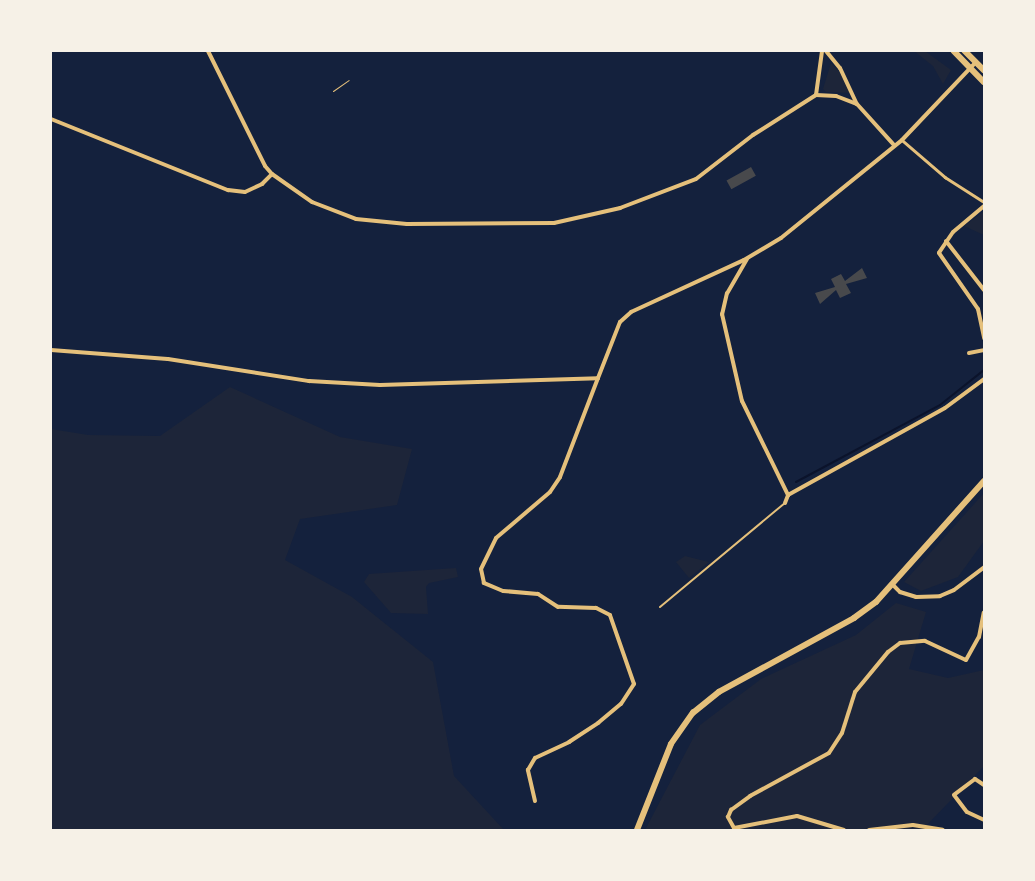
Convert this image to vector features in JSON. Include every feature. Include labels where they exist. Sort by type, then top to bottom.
[{"type":"highway","points":[[954,51],[984,82]]},
{"type":"highway","points":[[965,51],[984,70]]},
{"type":"highway","points":[[637,830],[671,744],[693,713],[719,692],[865,611],[893,585],[984,481]]},
{"type":"street","points":[[208,51],[272,174],[312,202],[372,222],[571,221],[653,198],[690,182],[752,135],[816,95],[836,96],[857,104]]},
{"type":"street","points":[[816,95],[824,51]]},
{"type":"street","points":[[824,51],[840,68],[857,104],[894,145]]},
{"type":"street","points":[[535,801],[528,770],[535,758],[586,732],[620,704],[634,684],[610,615],[596,608],[558,607],[538,594],[503,591],[484,582],[480,568],[496,538],[550,492],[560,477],[620,322],[631,312],[749,257],[808,218],[902,140],[971,70],[976,62]]},
{"type":"street","points":[[51,119],[228,190],[245,192],[262,184],[272,174]]},
{"type":"street","points":[[902,140],[945,177],[984,204],[946,240],[939,253],[978,309],[984,338]]},
{"type":"street","points":[[946,240],[984,290]]},
{"type":"street","points":[[749,257],[727,293],[722,314],[742,401],[784,483],[788,495],[785,503]]},
{"type":"street","points":[[978,309],[984,305]]},
{"type":"street","points":[[51,350],[168,358],[310,381],[371,384],[598,378]]},
{"type":"street","points":[[969,352],[984,350]]},
{"type":"street","points":[[788,495],[945,408],[984,379]]},
{"type":"street","points":[[893,585],[900,592],[916,597],[940,596],[954,590],[984,567]]},
{"type":"street","points":[[844,830],[797,816],[734,828],[728,817],[731,810],[750,796],[816,762],[829,752],[842,733],[856,692],[888,652],[900,643],[925,641],[966,660],[980,638],[984,612]]},
{"type":"street","points":[[984,785],[976,778],[954,795],[967,812],[984,820]]},
{"type":"street","points":[[869,830],[913,825],[943,830]]},
{"type":"lane","points":[[660,607],[785,503]]},
{"type":"path","points":[[333,91],[349,80]]},
{"type":"shaded area","points":[[914,51],[925,51],[951,70],[943,84],[933,66]]},
{"type":"shaded area","points":[[831,63],[844,77],[852,93],[826,92],[823,89]]},
{"type":"shaded area","points":[[984,211],[984,235],[964,226]]},
{"type":"shaded area","points":[[230,387],[340,437],[412,449],[397,505],[300,519],[285,560],[352,597],[433,662],[454,776],[504,830],[51,830],[51,429],[88,435],[160,436]]},
{"type":"shaded area","points":[[984,493],[984,541],[958,577],[921,591],[904,582]]},
{"type":"shaded area","points":[[685,556],[709,562],[689,578],[676,562]]},
{"type":"shaded area","points":[[456,568],[458,577],[429,583],[426,587],[428,614],[391,613],[364,582],[369,574]]},
{"type":"shaded area","points":[[896,603],[926,612],[909,669],[948,678],[984,670],[984,766],[922,830],[645,830],[700,725],[761,679],[856,635]]},
{"type":"building","points":[[751,167],[756,176],[731,189],[727,181]]},
{"type":"building","points":[[862,268],[867,278],[846,284],[851,293],[840,298],[836,290],[820,304],[815,293],[835,287],[831,279],[841,274],[845,281]]},
{"type":"waterway","points":[[796,482],[940,405],[984,370]]}]
